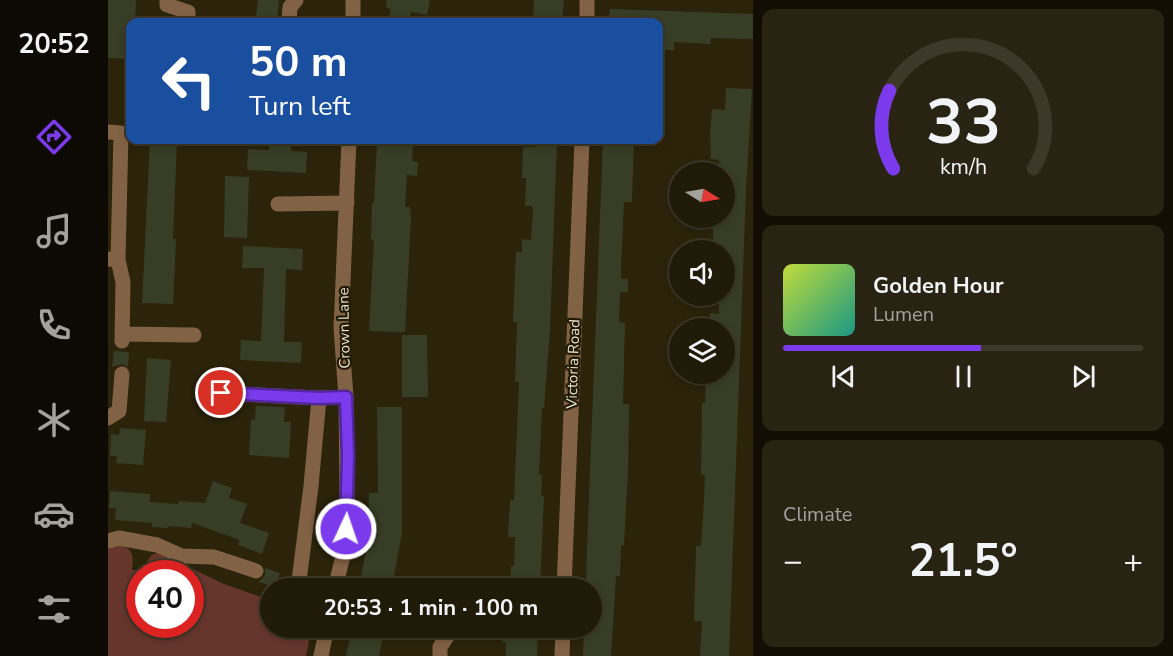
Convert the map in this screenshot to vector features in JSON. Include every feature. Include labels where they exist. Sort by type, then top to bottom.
[{"type":"street","points":[[167,0],[167,5],[188,12],[188,18]]},
{"type":"street","points":[[289,18],[290,7],[296,0]]},
{"type":"street","points":[[353,0],[353,18]]},
{"type":"street","points":[[587,0],[587,18]]},
{"type":"street","points":[[108,132],[121,133],[113,260],[123,282],[122,338],[194,336]]},
{"type":"street","name":"Crown Lane","points":[[338,578],[343,556],[346,520],[346,397],[341,328],[349,144]]},
{"type":"street","name":"Victoria Road","points":[[564,578],[582,144]]},
{"type":"street","points":[[278,204],[347,203]]},
{"type":"street","points":[[108,418],[119,411],[122,374]]},
{"type":"street","points":[[221,393],[319,398],[346,397]]},
{"type":"street","points":[[299,578],[312,480],[319,398]]},
{"type":"street","points":[[108,541],[119,538],[157,545],[182,556],[214,557],[256,571]]},
{"type":"street","points":[[321,656],[325,638]]},
{"type":"street","points":[[440,656],[440,646],[446,638]]},
{"type":"street","points":[[562,656],[563,638]]},
{"type":"shaded area","points":[[115,545],[129,549],[133,560],[126,560],[126,638],[204,638],[204,574],[260,597],[260,638],[310,638],[306,656],[108,656],[108,547]]},
{"type":"shaded area","points":[[160,553],[174,560],[148,560],[151,556]]},
{"type":"building","points":[[108,0],[136,0],[135,18],[126,18],[126,59],[108,58]]},
{"type":"building","points":[[258,0],[279,0],[277,18],[256,18]]},
{"type":"building","points":[[387,0],[430,0],[427,15],[411,12],[410,18],[389,18],[391,9],[386,8]]},
{"type":"building","points":[[534,0],[564,0],[562,18],[533,18]]},
{"type":"building","points":[[610,9],[753,14],[753,39],[711,38],[710,44],[674,42],[674,50],[663,50],[663,18],[609,18]]},
{"type":"building","points":[[726,88],[752,89],[746,189],[729,656],[700,656],[702,621],[694,621],[696,546],[701,546],[705,475],[701,475],[702,403],[705,403],[706,384],[735,384],[735,318],[710,318],[710,313],[719,314],[719,306],[735,306],[735,240],[713,240],[713,228],[735,228],[735,162],[719,162],[719,160],[711,159],[712,109],[725,110]]},
{"type":"building","points":[[150,144],[177,144],[173,304],[142,303]]},
{"type":"building","points":[[269,144],[291,144],[291,151],[307,152],[306,173],[247,170],[248,149],[269,150]]},
{"type":"building","points":[[377,144],[413,145],[412,161],[418,162],[417,176],[407,175],[405,207],[410,207],[411,219],[405,332],[369,331],[374,241],[371,239],[372,203],[374,203]]},
{"type":"building","points":[[536,144],[557,144],[550,330],[544,408],[542,408],[539,474],[542,475],[541,496],[544,496],[540,578],[511,578],[511,566],[514,566],[515,537],[508,537],[510,500],[514,500],[519,382],[515,382],[517,322],[513,322],[516,252],[522,252],[522,239],[531,240],[533,213],[532,206],[525,206],[526,178],[522,178],[523,147],[536,147]]},
{"type":"building","points":[[603,144],[634,144],[632,202],[624,202],[621,265],[621,279],[628,279],[628,292],[620,292],[619,322],[625,323],[623,404],[629,404],[628,471],[624,545],[621,545],[620,576],[616,576],[611,656],[583,656],[584,638],[602,638],[602,578],[586,578]]},
{"type":"building","points":[[225,176],[249,177],[247,238],[224,237]]},
{"type":"building","points":[[243,246],[303,249],[302,270],[286,269],[284,342],[302,342],[301,363],[240,360],[241,340],[261,341],[264,268],[242,268]]},
{"type":"building","points":[[402,335],[427,335],[428,397],[402,397]]},
{"type":"building","points":[[114,351],[129,352],[128,367],[122,364],[112,367]]},
{"type":"building","points":[[147,358],[171,360],[166,422],[144,421]]},
{"type":"building","points":[[256,406],[285,407],[284,422],[291,422],[289,458],[249,455],[251,420],[255,420]]},
{"type":"building","points":[[377,407],[402,407],[402,533],[394,578],[361,578],[371,524],[368,524],[369,493],[378,493]]},
{"type":"building","points":[[120,428],[146,430],[143,465],[116,463],[117,456],[110,456],[111,434],[119,435]]},
{"type":"building","points":[[213,481],[232,488],[229,498],[247,504],[240,523],[269,533],[262,554],[238,545],[240,540],[192,523],[191,528],[168,526],[168,528],[152,527],[152,523],[115,520],[116,508],[109,508],[110,491],[150,494],[150,502],[205,503]]},
{"type":"building","points":[[265,568],[280,573],[278,578],[262,578]]},
{"type":"building","points":[[350,638],[383,638],[379,656],[346,656]]},
{"type":"building","points":[[502,638],[538,638],[537,656],[506,656],[506,642],[502,642]]},
{"type":"route","points":[[221,393],[319,398],[346,397],[348,456],[346,529]]}]
